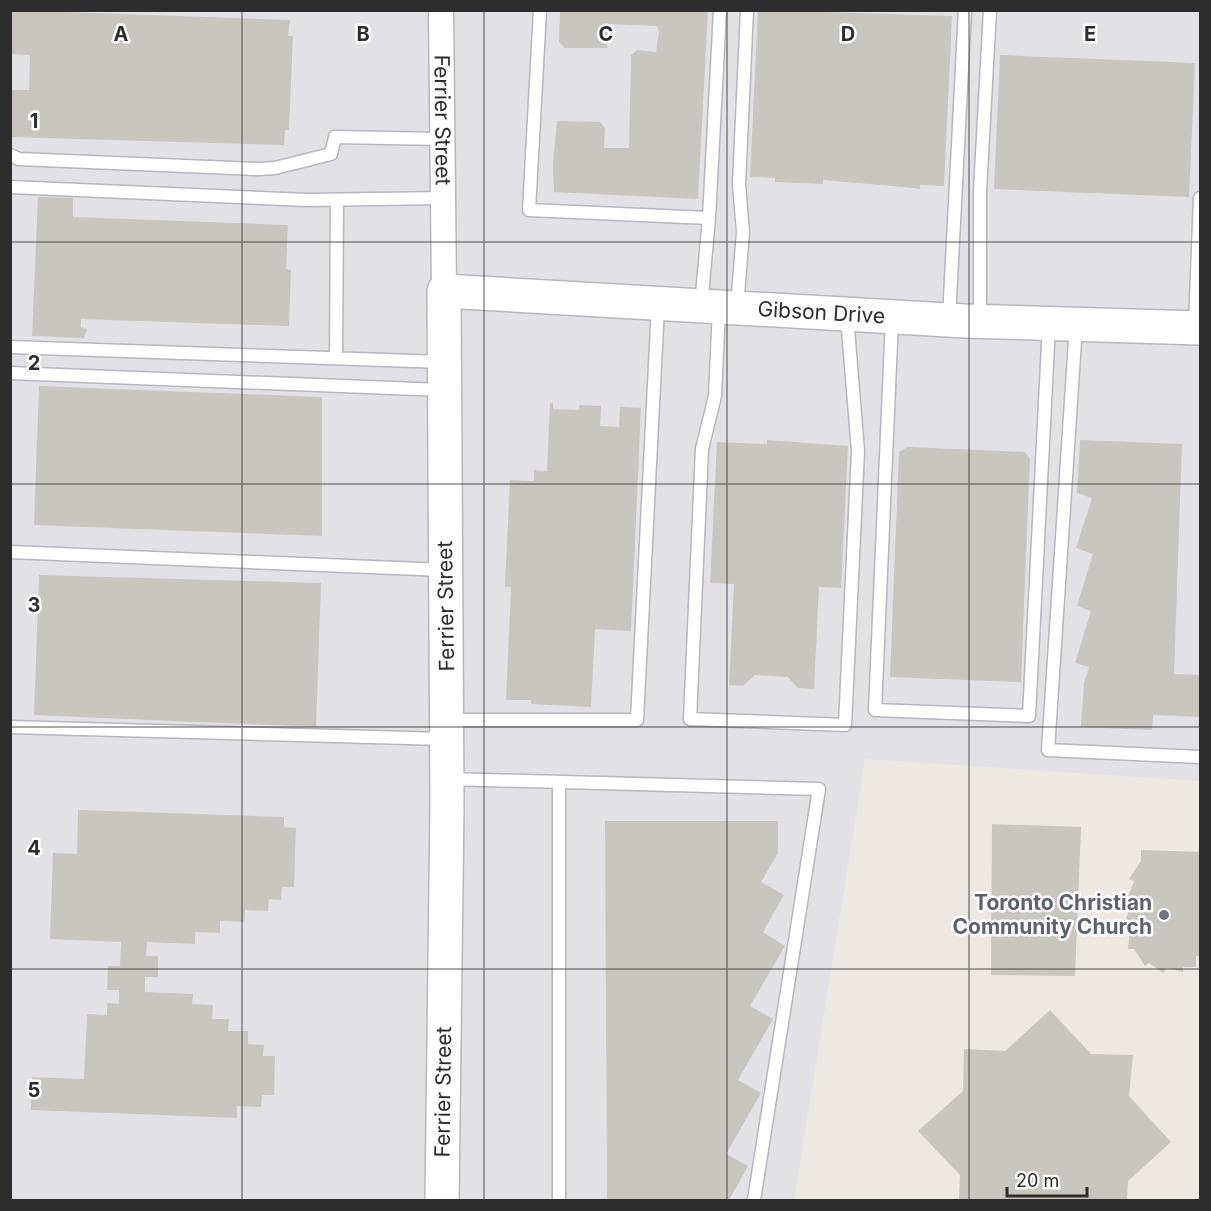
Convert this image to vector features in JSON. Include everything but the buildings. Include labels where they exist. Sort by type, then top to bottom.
[{"type":"main road","name":"Gibson Drive","points":[[444,291],[965,321],[1198,328]]},
{"type":"main road","name":"Ferrier Street","points":[[442,1200],[447,779],[444,291]]},
{"type":"street","name":"Ferrier Street","points":[[441,10],[444,291]]},
{"type":"lane","points":[[540,10],[529,210],[709,218]]},
{"type":"lane","points":[[720,10],[709,218],[719,307],[715,396],[702,449],[690,719],[845,725],[858,451],[847,315]]},
{"type":"lane","points":[[719,307],[743,232],[739,184],[747,10]]},
{"type":"lane","points":[[965,10],[965,321]]},
{"type":"lane","points":[[965,321],[980,191],[990,10]]},
{"type":"lane","points":[[10,155],[19,159],[258,169],[275,168],[331,154],[335,137],[442,139]]},
{"type":"lane","points":[[10,187],[337,200],[443,198]]},
{"type":"lane","points":[[1198,328],[1200,198]]},
{"type":"lane","points":[[336,358],[337,200]]},
{"type":"lane","points":[[10,727],[447,729],[637,720],[658,304]]},
{"type":"lane","points":[[892,317],[875,710],[1017,716],[1029,716],[1063,324]]},
{"type":"lane","points":[[1063,324],[1048,750],[1200,757]]},
{"type":"lane","points":[[10,347],[336,358],[444,376]]},
{"type":"lane","points":[[10,373],[444,376]]},
{"type":"lane","points":[[10,552],[445,570]]},
{"type":"lane","points":[[447,779],[819,789],[754,1200]]},
{"type":"lane","points":[[559,782],[559,1200]]},
{"type":"shaded area","points":[[10,11],[1200,11],[1200,781],[865,759],[794,1200],[11,1200]]},
{"type":"place","name":"Toronto Christian Community Church","points":[[1164,915]]}]
